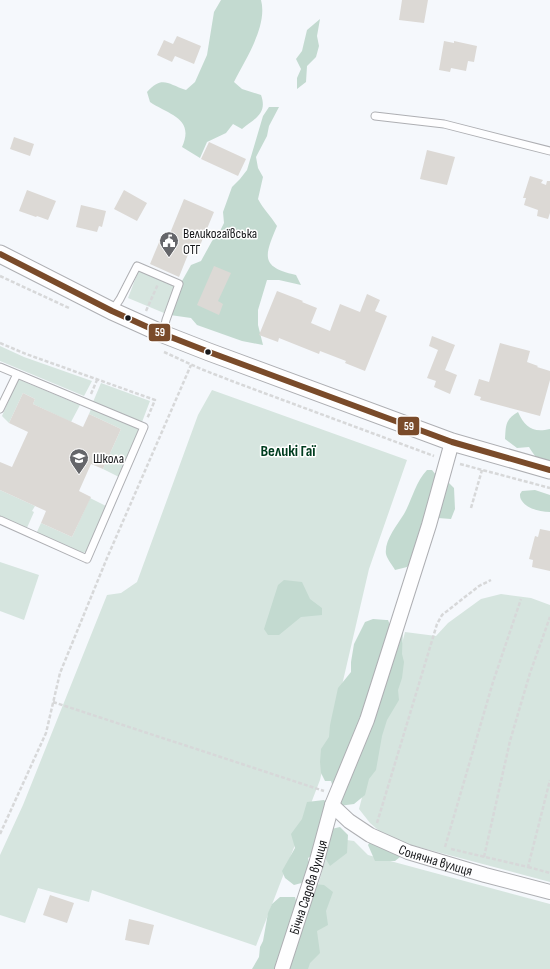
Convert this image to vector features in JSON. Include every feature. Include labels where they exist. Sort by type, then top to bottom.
[{"type":"street","points":[[0,254],[165,327],[262,373],[452,442],[550,470]]},
{"type":"street","name":"Бічна Садова вулиця","points":[[282,969],[316,864],[334,800],[367,720],[429,525],[452,442]]},
{"type":"street","name":"Сонячна вулиця","points":[[334,800],[349,821],[370,835],[408,852],[485,875],[550,892]]},
{"type":"lane","points":[[375,116],[444,124],[550,151]]},
{"type":"lane","points":[[116,305],[137,266],[179,284],[165,327]]},
{"type":"lane","points":[[0,367],[144,427],[87,559],[0,520]]},
{"type":"lane","points":[[0,410],[17,374]]},
{"type":"path","points":[[146,312],[161,276]]},
{"type":"path","points":[[116,305],[146,312],[165,327]]},
{"type":"path","points":[[0,343],[26,354],[155,400],[144,427]]},
{"type":"path","points":[[0,834],[46,732],[60,673],[107,558],[191,365]]},
{"type":"path","points":[[87,403],[97,380]]},
{"type":"path","points":[[471,508],[482,470]]},
{"type":"path","points":[[382,826],[376,823],[437,624],[442,615],[480,586],[491,580]]},
{"type":"path","points":[[445,848],[493,682],[521,599]]},
{"type":"path","points":[[484,857],[510,741],[530,672],[550,617]]},
{"type":"path","points":[[53,702],[334,800]]},
{"type":"path","points":[[528,867],[550,780]]},
{"type":"path","points":[[438,846],[550,873]]},
{"type":"shaded area","points":[[141,271],[175,285],[164,313],[128,298],[138,272]]},
{"type":"shaded area","points":[[0,346],[24,357],[92,381],[84,396],[0,361]]},
{"type":"shaded area","points":[[18,379],[80,405],[71,422],[33,404],[35,399],[23,393],[9,423],[2,416]]},
{"type":"shaded area","points":[[101,383],[150,401],[142,422],[93,402]]},
{"type":"shaded area","points":[[212,390],[407,460],[369,569],[320,780],[256,946],[92,890],[89,902],[38,888],[25,923],[0,915],[0,855],[23,805],[107,595],[121,593],[137,582],[198,415]]},
{"type":"shaded area","points":[[91,409],[139,429],[119,477],[103,469],[121,429],[89,414]]},
{"type":"shaded area","points":[[0,490],[35,506],[26,530],[0,518]]},
{"type":"shaded area","points":[[90,498],[106,506],[86,552],[80,554],[36,534],[41,523],[72,537]]},
{"type":"shaded area","points":[[0,562],[39,575],[24,620],[0,611]]},
{"type":"shaded area","points":[[501,594],[531,598],[550,605],[550,882],[411,845],[385,836],[370,823],[359,809],[405,632],[436,636],[448,623],[481,599]]},
{"type":"shaded area","points":[[332,838],[354,841],[368,855],[550,904],[550,969],[293,969]]},
{"type":"green space","points":[[221,0],[261,0],[261,21],[258,32],[234,82],[242,89],[261,95],[263,107],[259,115],[242,129],[233,124],[226,133],[207,142],[200,158],[182,147],[185,137],[183,123],[172,114],[150,102],[147,92],[161,82],[165,82],[186,90],[195,82],[207,55],[214,12]]},
{"type":"green space","points":[[320,19],[317,36],[319,46],[316,57],[307,66],[306,82],[297,89],[297,78],[301,69],[296,59],[302,51],[307,30]]},
{"type":"green space","points":[[269,107],[279,107],[269,126],[267,136],[256,157],[258,168],[263,177],[258,199],[277,226],[268,252],[268,258],[271,264],[276,268],[296,275],[301,285],[279,280],[267,280],[258,310],[258,325],[263,345],[242,341],[197,325],[191,318],[170,315],[174,294],[181,291],[182,281],[191,265],[201,261],[224,223],[223,212],[232,187],[247,170],[263,116]]},
{"type":"green space","points":[[518,412],[523,422],[530,428],[538,430],[550,429],[550,462],[543,461],[538,458],[533,454],[529,447],[517,448],[505,439],[508,420]]},
{"type":"green space","points":[[427,470],[432,470],[436,475],[454,488],[455,509],[451,519],[425,517],[420,529],[414,559],[407,567],[395,570],[386,554],[387,544],[407,509],[419,480]]},
{"type":"green space","points":[[535,490],[550,495],[550,512],[539,511],[531,508],[524,504],[521,500],[520,494],[522,491]]},
{"type":"green space","points":[[284,580],[302,582],[310,599],[322,608],[322,615],[301,617],[279,635],[268,635],[264,629],[278,585]]},
{"type":"green space","points":[[373,619],[388,620],[390,625],[403,626],[402,654],[404,662],[402,678],[398,690],[399,700],[387,720],[382,736],[376,770],[369,779],[365,795],[354,804],[339,806],[331,781],[325,781],[321,773],[321,749],[329,737],[338,688],[351,672],[354,644],[365,622]]},
{"type":"green space","points":[[324,800],[329,805],[317,852],[308,858],[312,878],[309,881],[294,885],[285,878],[282,871],[295,848],[291,834],[302,819],[307,802]]},
{"type":"green space","points":[[340,827],[348,835],[347,853],[330,866],[321,851],[327,830]]},
{"type":"green space","points":[[371,840],[389,842],[400,857],[395,861],[375,861],[368,845]]},
{"type":"green space","points":[[314,884],[324,885],[333,892],[326,911],[328,925],[317,931],[320,953],[310,963],[308,969],[285,969]]},
{"type":"green space","points":[[280,897],[295,897],[299,912],[277,969],[252,969],[259,957],[268,913],[272,904]]},
{"type":"building","points":[[402,0],[428,0],[424,23],[399,20]]},
{"type":"building","points":[[177,36],[201,46],[194,64],[175,56],[172,62],[157,55],[164,40],[173,44]]},
{"type":"building","points":[[444,41],[454,43],[454,41],[477,46],[474,62],[468,61],[466,71],[451,68],[450,72],[439,70]]},
{"type":"building","points":[[14,137],[34,144],[30,156],[10,149]]},
{"type":"building","points":[[209,142],[246,159],[238,176],[201,159]]},
{"type":"building","points":[[427,150],[455,157],[447,185],[420,179]]},
{"type":"building","points":[[530,176],[543,180],[541,183],[546,185],[547,181],[550,181],[550,213],[548,219],[537,216],[538,210],[524,205],[526,198],[523,198]]},
{"type":"building","points":[[27,190],[56,201],[48,220],[19,211]]},
{"type":"building","points":[[124,190],[147,203],[137,221],[114,209]]},
{"type":"building","points":[[184,199],[214,212],[196,255],[189,252],[179,277],[150,264],[160,240],[166,243]]},
{"type":"building","points":[[81,205],[106,211],[102,227],[99,226],[97,232],[76,227]]},
{"type":"building","points":[[214,266],[231,273],[218,301],[223,304],[219,315],[197,305]]},
{"type":"building","points":[[277,291],[317,308],[311,323],[330,331],[340,304],[360,312],[367,294],[380,300],[375,311],[387,316],[365,371],[345,363],[346,361],[320,351],[319,354],[279,338],[278,342],[259,335]]},
{"type":"building","points":[[432,336],[455,345],[445,370],[457,375],[450,394],[434,387],[436,381],[427,378],[438,350],[429,346]]},
{"type":"building","points":[[500,343],[530,351],[527,362],[550,371],[550,380],[540,416],[480,400],[481,397],[474,395],[479,379],[489,382]]},
{"type":"building","points":[[23,393],[35,399],[33,404],[83,427],[89,414],[121,429],[103,469],[91,464],[79,491],[91,497],[72,537],[41,523],[46,511],[0,490],[0,462],[12,467],[28,432],[9,423]]},
{"type":"building","points":[[540,529],[550,531],[550,571],[532,567],[533,560],[529,559],[535,536],[538,537]]},
{"type":"building","points":[[50,895],[74,903],[67,923],[43,915]]},
{"type":"building","points":[[129,919],[154,925],[149,945],[125,940]]},
{"type":"transit line","name":"59","points":[[0,254],[112,311],[163,334],[452,442],[550,470]]},
{"type":"place","name":"Великогаївська ОТГ","points":[[169,258]]},
{"type":"place","name":"Школа","points":[[79,475]]},
{"type":"district","name":"Великі Гаї","points":[[288,451]]}]
